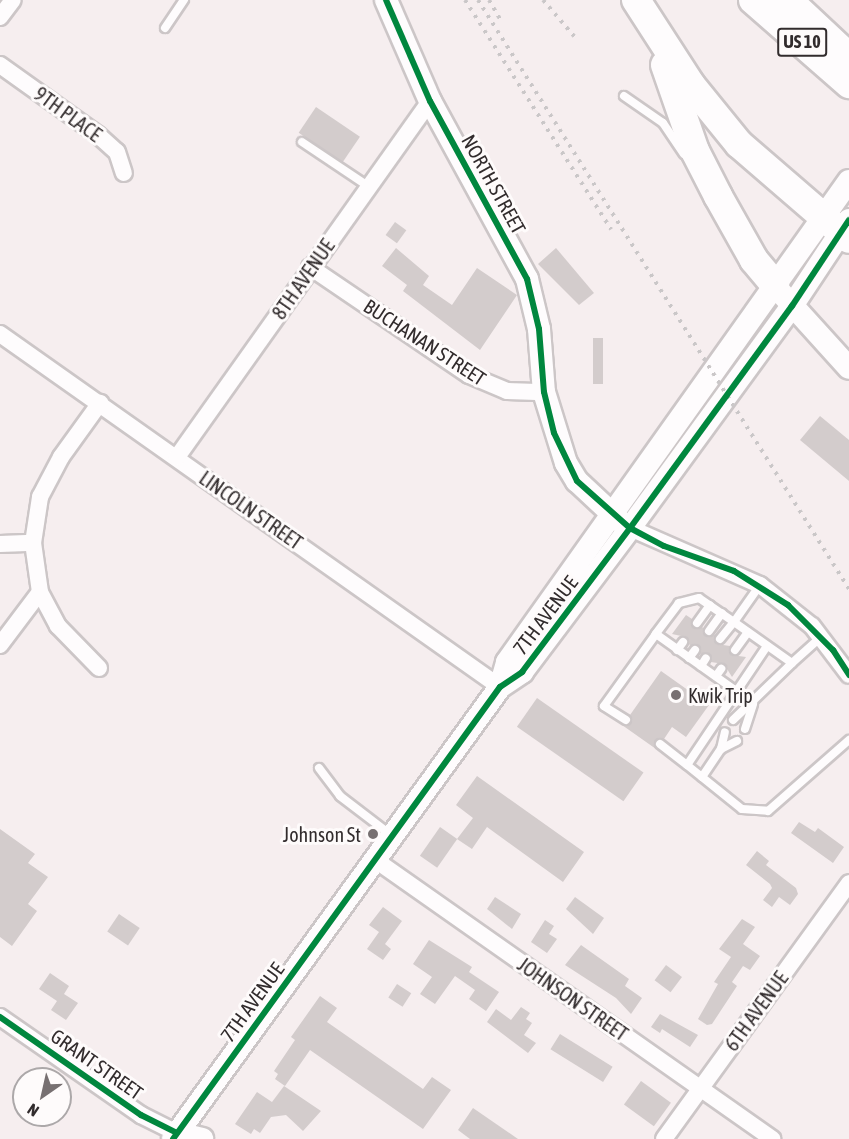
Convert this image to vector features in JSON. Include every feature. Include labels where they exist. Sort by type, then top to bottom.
[{"type":"highway","name":"US 10","points":[[753,0],[849,84]]},
{"type":"highway","name":"US 10","points":[[788,0],[849,57]]},
{"type":"highway","points":[[638,3],[695,151],[754,260],[783,296]]},
{"type":"highway","points":[[638,3],[717,119],[767,172],[840,227]]},
{"type":"street","points":[[0,17],[13,0]]},
{"type":"street","name":"NORTH STREET","points":[[386,0],[430,101],[527,279],[539,329],[544,392]]},
{"type":"street","name":"9TH PLACE","points":[[0,65],[98,135],[117,152],[124,173]]},
{"type":"street","name":"8TH AVENUE","points":[[177,457],[430,101]]},
{"type":"street","name":"7TH AVENUE","points":[[175,1136],[500,687],[522,672],[630,528],[783,296],[840,227],[849,181]]},
{"type":"street","name":"BUCHANAN STREET","points":[[310,267],[469,375],[507,391],[544,392]]},
{"type":"street","points":[[500,687],[507,662],[610,513],[783,296],[849,368]]},
{"type":"street","name":"LINCOLN STREET","points":[[0,334],[500,687]]},
{"type":"street","points":[[544,392],[566,463],[577,481],[610,513],[630,528],[760,585],[788,604],[821,637],[849,675]]},
{"type":"street","points":[[99,668],[58,626],[40,592],[33,543],[39,497],[61,457],[100,403]]},
{"type":"street","points":[[0,544],[33,543]]},
{"type":"street","points":[[0,645],[40,592]]},
{"type":"street","name":"JOHNSON STREET","points":[[374,860],[772,1139]]},
{"type":"street","name":"6TH AVENUE","points":[[664,1139],[849,883]]},
{"type":"street","name":"GRANT STREET","points":[[0,1017],[175,1136],[202,1139]]},
{"type":"lane","points":[[165,28],[184,0]]},
{"type":"lane","points":[[624,96],[663,123],[718,196]]},
{"type":"lane","points":[[302,142],[368,186]]},
{"type":"lane","points":[[720,639],[760,585]]},
{"type":"lane","points":[[626,720],[604,705],[679,603],[699,598],[792,663]]},
{"type":"lane","points":[[697,623],[710,605]]},
{"type":"lane","points":[[709,631],[722,614]]},
{"type":"lane","points":[[735,650],[748,632]]},
{"type":"lane","points":[[656,634],[689,658],[704,662],[753,703]]},
{"type":"lane","points":[[733,720],[821,637]]},
{"type":"lane","points":[[677,650],[683,642]]},
{"type":"lane","points":[[687,765],[767,646]]},
{"type":"lane","points":[[689,658],[695,650]]},
{"type":"lane","points":[[745,729],[753,703]]},
{"type":"lane","points":[[702,777],[721,749],[725,732]]},
{"type":"lane","points":[[660,744],[742,809],[768,812],[849,740]]},
{"type":"lane","points":[[721,749],[737,741]]},
{"type":"lane","points":[[319,768],[340,796],[392,836]]},
{"type":"building","points":[[316,107],[360,137],[343,162],[299,133]]},
{"type":"building","points":[[395,222],[406,230],[397,243],[386,235]]},
{"type":"building","points":[[396,248],[429,276],[423,285],[452,305],[477,268],[517,295],[480,350],[403,291],[407,285],[382,266]]},
{"type":"building","points":[[556,248],[594,293],[579,305],[538,264]]},
{"type":"building","points":[[593,338],[603,338],[603,384],[593,384]]},
{"type":"building","points":[[820,416],[849,440],[849,481],[800,440]]},
{"type":"building","points":[[686,615],[692,619],[693,628],[702,626],[706,636],[715,635],[716,644],[730,646],[731,655],[746,657],[732,677],[724,664],[711,662],[710,653],[700,654],[698,645],[690,646],[686,637],[672,634]]},
{"type":"building","points":[[661,671],[709,705],[686,737],[672,727],[664,739],[655,741],[656,749],[622,725],[631,724],[630,715]]},
{"type":"building","points":[[537,698],[643,773],[623,801],[517,727]]},
{"type":"building","points":[[477,776],[584,852],[563,882],[487,827],[472,849],[457,839],[473,818],[456,805]]},
{"type":"building","points":[[799,822],[815,832],[818,828],[844,847],[833,863],[791,833]]},
{"type":"building","points":[[440,827],[457,839],[437,868],[420,856]]},
{"type":"building","points":[[0,829],[35,854],[28,863],[48,877],[28,904],[37,911],[12,946],[0,937]]},
{"type":"building","points":[[757,851],[769,861],[766,865],[796,888],[798,894],[790,905],[779,897],[772,907],[763,900],[772,888],[746,865]]},
{"type":"building","points":[[495,897],[521,914],[512,929],[487,909]]},
{"type":"building","points":[[575,897],[604,918],[593,934],[566,909]]},
{"type":"building","points":[[383,907],[402,921],[385,944],[391,949],[383,960],[367,949],[379,932],[369,925]]},
{"type":"building","points":[[119,914],[140,928],[128,945],[107,931]]},
{"type":"building","points":[[742,919],[755,927],[743,944],[760,956],[750,970],[743,966],[732,982],[737,986],[712,1024],[707,1025],[698,1019],[718,984],[714,982],[731,957],[719,949]]},
{"type":"building","points":[[545,920],[554,926],[549,934],[557,939],[547,953],[531,942]]},
{"type":"building","points":[[429,940],[472,967],[469,972],[499,992],[486,1011],[469,999],[475,990],[455,976],[435,1004],[420,994],[432,977],[413,964]]},
{"type":"building","points":[[581,945],[629,979],[625,986],[642,998],[631,1014],[616,998],[565,965]]},
{"type":"building","points":[[666,965],[682,977],[671,992],[655,980]]},
{"type":"building","points":[[50,973],[69,986],[64,994],[78,1003],[66,1020],[51,1010],[57,1001],[39,989]]},
{"type":"building","points":[[397,984],[411,993],[403,1007],[388,997]]},
{"type":"building","points":[[320,996],[337,1008],[327,1022],[423,1089],[432,1077],[451,1090],[423,1129],[310,1050],[285,1086],[275,1079],[278,1074],[274,1071],[295,1040],[291,1037]]},
{"type":"building","points":[[521,1007],[530,1013],[526,1019],[532,1023],[524,1035],[536,1043],[528,1053],[487,1022],[496,1009],[511,1020]]},
{"type":"building","points":[[660,1014],[698,1035],[690,1047],[662,1029],[660,1033],[651,1027]]},
{"type":"building","points":[[560,1034],[613,1067],[603,1082],[550,1049]]},
{"type":"building","points":[[641,1081],[671,1103],[654,1126],[624,1104]]},
{"type":"building","points":[[284,1086],[321,1111],[303,1131],[286,1115],[271,1117],[260,1133],[254,1129],[251,1134],[235,1124],[257,1092],[272,1102]]},
{"type":"building","points":[[473,1108],[518,1139],[470,1139],[458,1130]]},
{"type":"railway","points":[[465,0],[611,229]]},
{"type":"railway","points":[[478,0],[849,589]]},
{"type":"railway","points":[[489,0],[501,21]]},
{"type":"railway","points":[[543,0],[574,36]]},
{"type":"cycle path","points":[[386,0],[430,101],[527,279],[539,329],[544,392],[554,433],[577,481],[630,528],[664,546],[734,571],[788,605],[833,650],[849,675]]},
{"type":"cycle path","points":[[173,1139],[500,687],[522,672],[630,528],[792,306],[849,220]]},
{"type":"cycle path","points":[[0,1017],[141,1115],[177,1133]]},
{"type":"place","name":"Kwik Trip","points":[[676,695]]},
{"type":"place","name":"Johnson St","points":[[373,834]]}]
